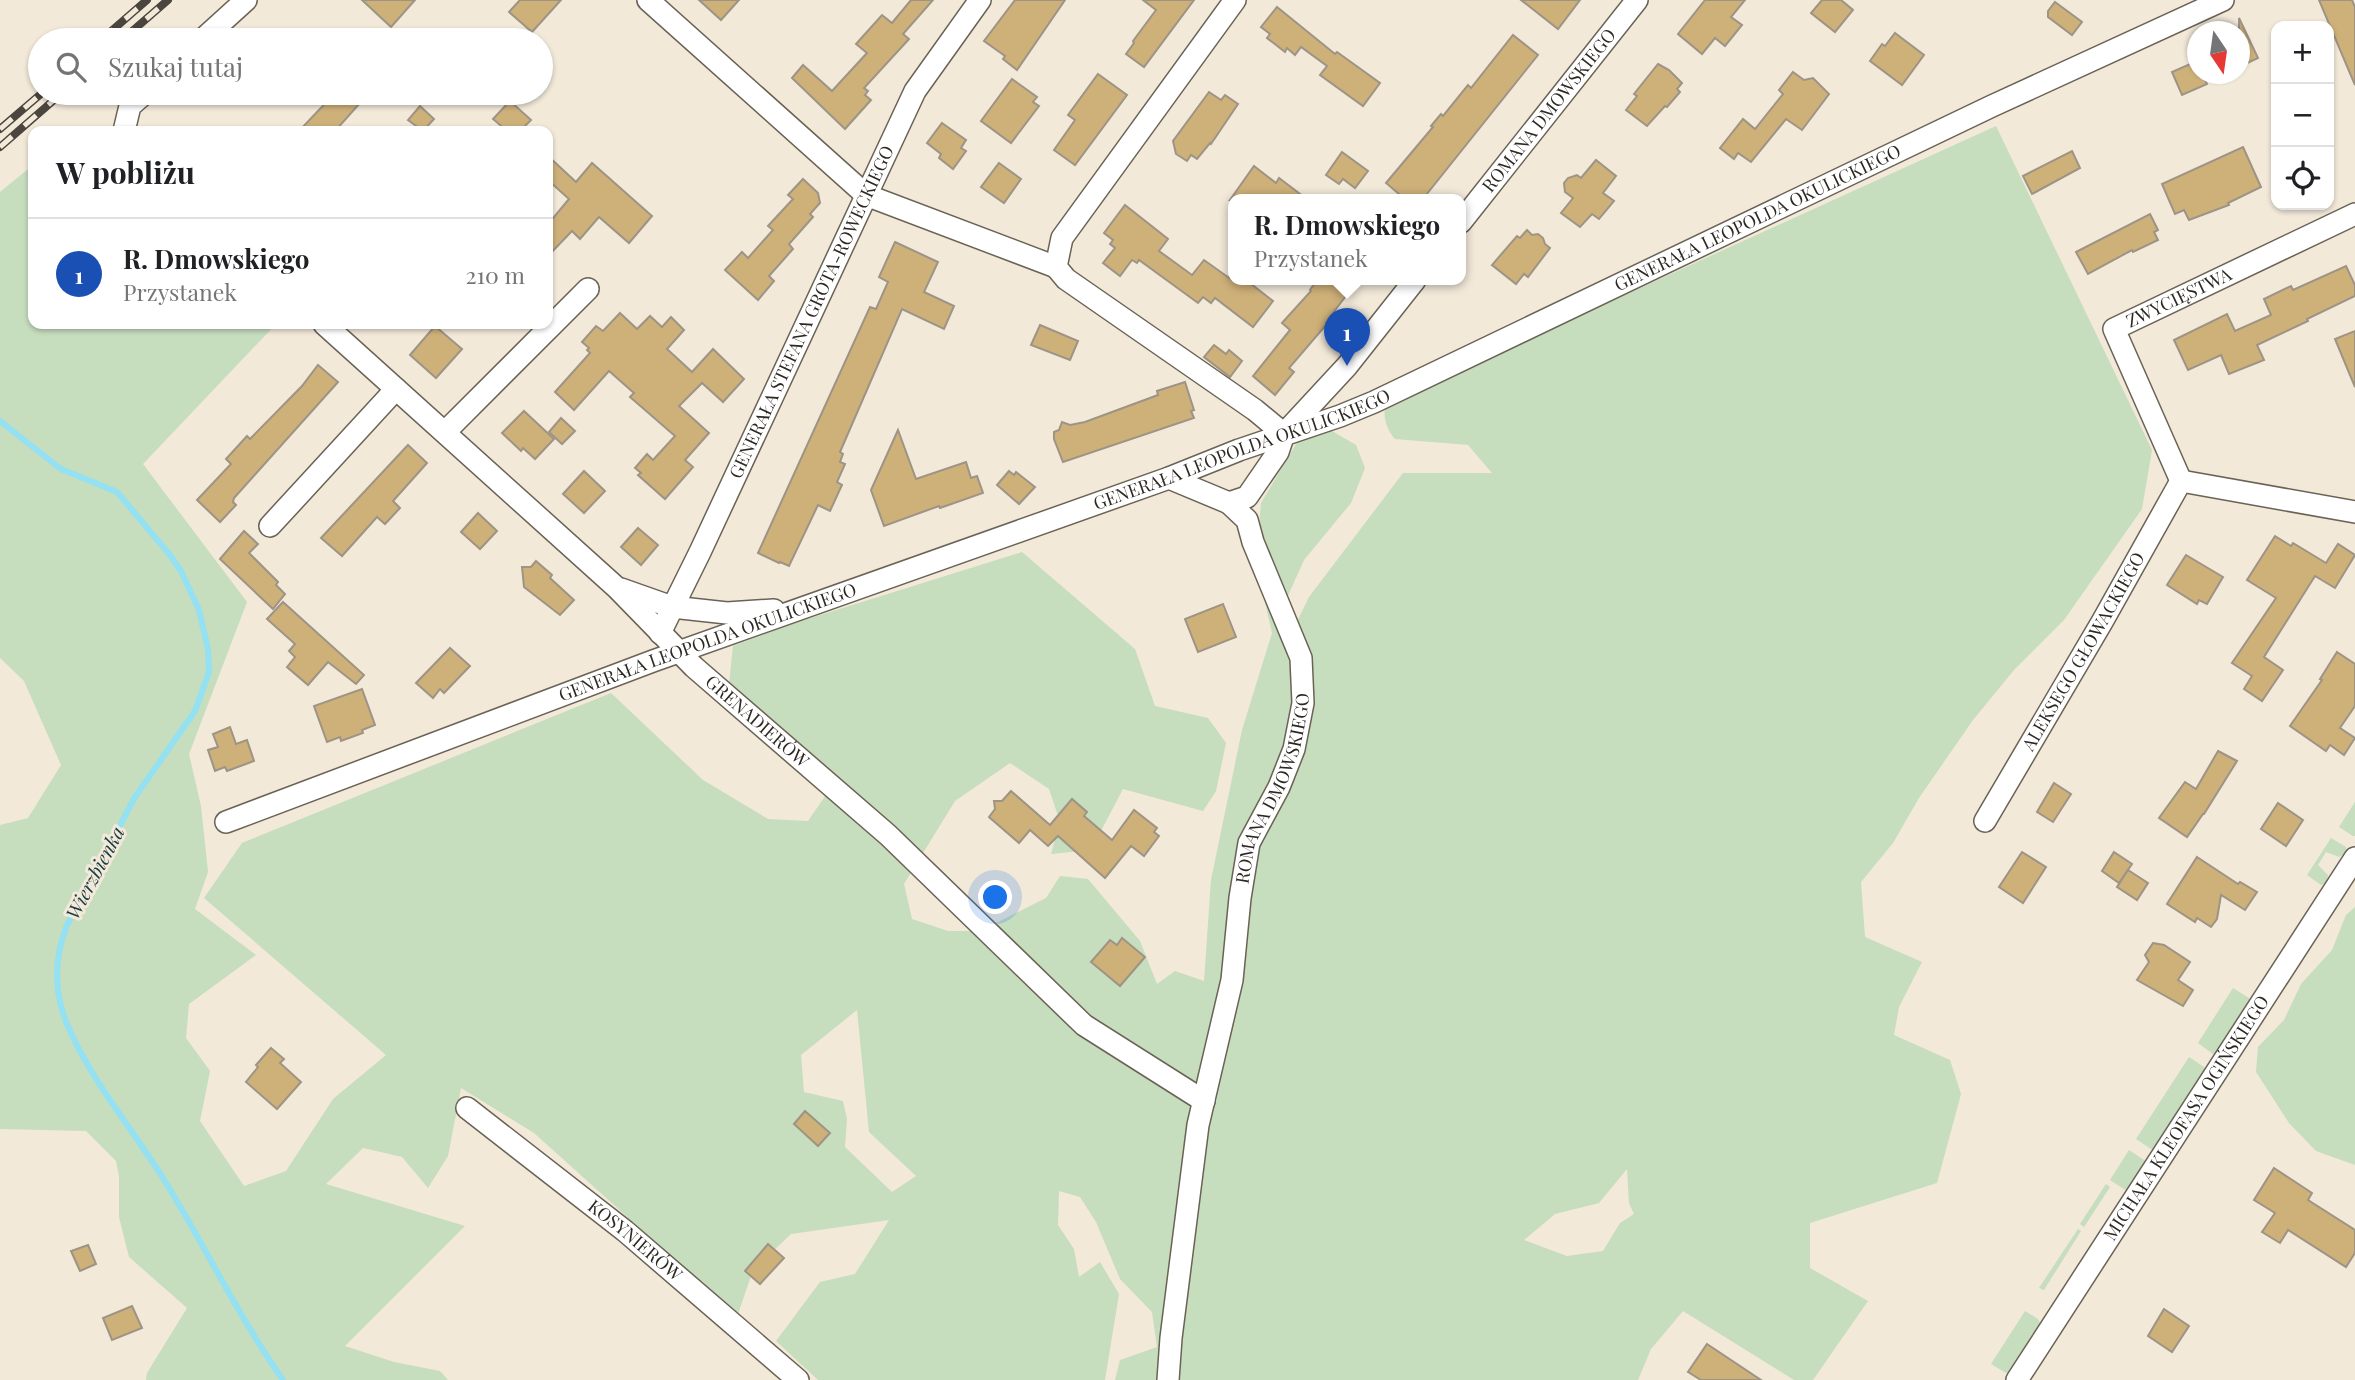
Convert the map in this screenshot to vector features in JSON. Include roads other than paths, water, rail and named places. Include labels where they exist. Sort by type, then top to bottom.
[{"type":"street","points":[[215,28],[246,0]]},
{"type":"street","points":[[648,0],[866,195],[1056,267],[1066,279],[1255,410],[1284,434]]},
{"type":"street","name":"GENERAŁA STEFANA GROTA-ROWECKIEGO","points":[[660,633],[915,91],[980,0]]},
{"type":"street","points":[[1056,267],[1062,238],[1235,0]]},
{"type":"street","name":"ROMANA DMOWSKIEGO","points":[[1466,216],[1637,0]]},
{"type":"street","name":"GENERAŁA LEOPOLDA OKULICKIEGO","points":[[226,822],[679,652],[1340,416],[1386,397],[1980,112],[2223,0]]},
{"type":"street","points":[[125,126],[131,105]]},
{"type":"street","name":"ZWYCIĘSTWA","points":[[2181,481],[2114,329],[2355,214]]},
{"type":"street","points":[[1170,478],[1229,503],[1247,497],[1279,452],[1284,434],[1347,366],[1411,285]]},
{"type":"street","points":[[553,324],[588,289]]},
{"type":"street","name":"GRENADIERÓW","points":[[330,329],[446,431],[617,588],[679,652],[888,835],[1084,1026],[1204,1101]]},
{"type":"street","points":[[446,431],[548,329]]},
{"type":"street","points":[[270,526],[396,389]]},
{"type":"street","points":[[2181,481],[2355,512]]},
{"type":"street","name":"ALEKSEGO GŁOWACKIEGO","points":[[1985,821],[2181,481]]},
{"type":"street","name":"ROMANA DMOWSKIEGO","points":[[1168,1380],[1198,1125],[1232,980],[1240,898],[1249,844],[1279,787],[1294,749],[1303,703],[1301,658],[1253,542],[1247,520],[1229,503]]},
{"type":"street","points":[[617,588],[672,607],[727,613],[800,608]]},
{"type":"street","name":"MICHAŁA KLEOFASA OGIŃSKIEGO","points":[[2017,1380],[2355,858]]},
{"type":"street","name":"KOSYNIERÓW","points":[[467,1108],[625,1231],[798,1380]]},
{"type":"waterway","name":"Wierzbienka","points":[[0,421],[61,469],[117,492],[170,555],[181,571],[199,610],[208,649],[209,672],[195,711],[135,797],[67,925],[58,962],[57,986],[62,1011],[87,1064],[163,1178],[251,1331],[283,1380]]},
{"type":"railway","points":[[115,28],[147,0]]},
{"type":"railway","points":[[136,28],[168,0]]},
{"type":"railway","points":[[0,129],[28,105]]},
{"type":"railway","points":[[0,147],[48,105]]},
{"type":"place","name":"R. Dmowskiego","points":[[1347,366]]}]
